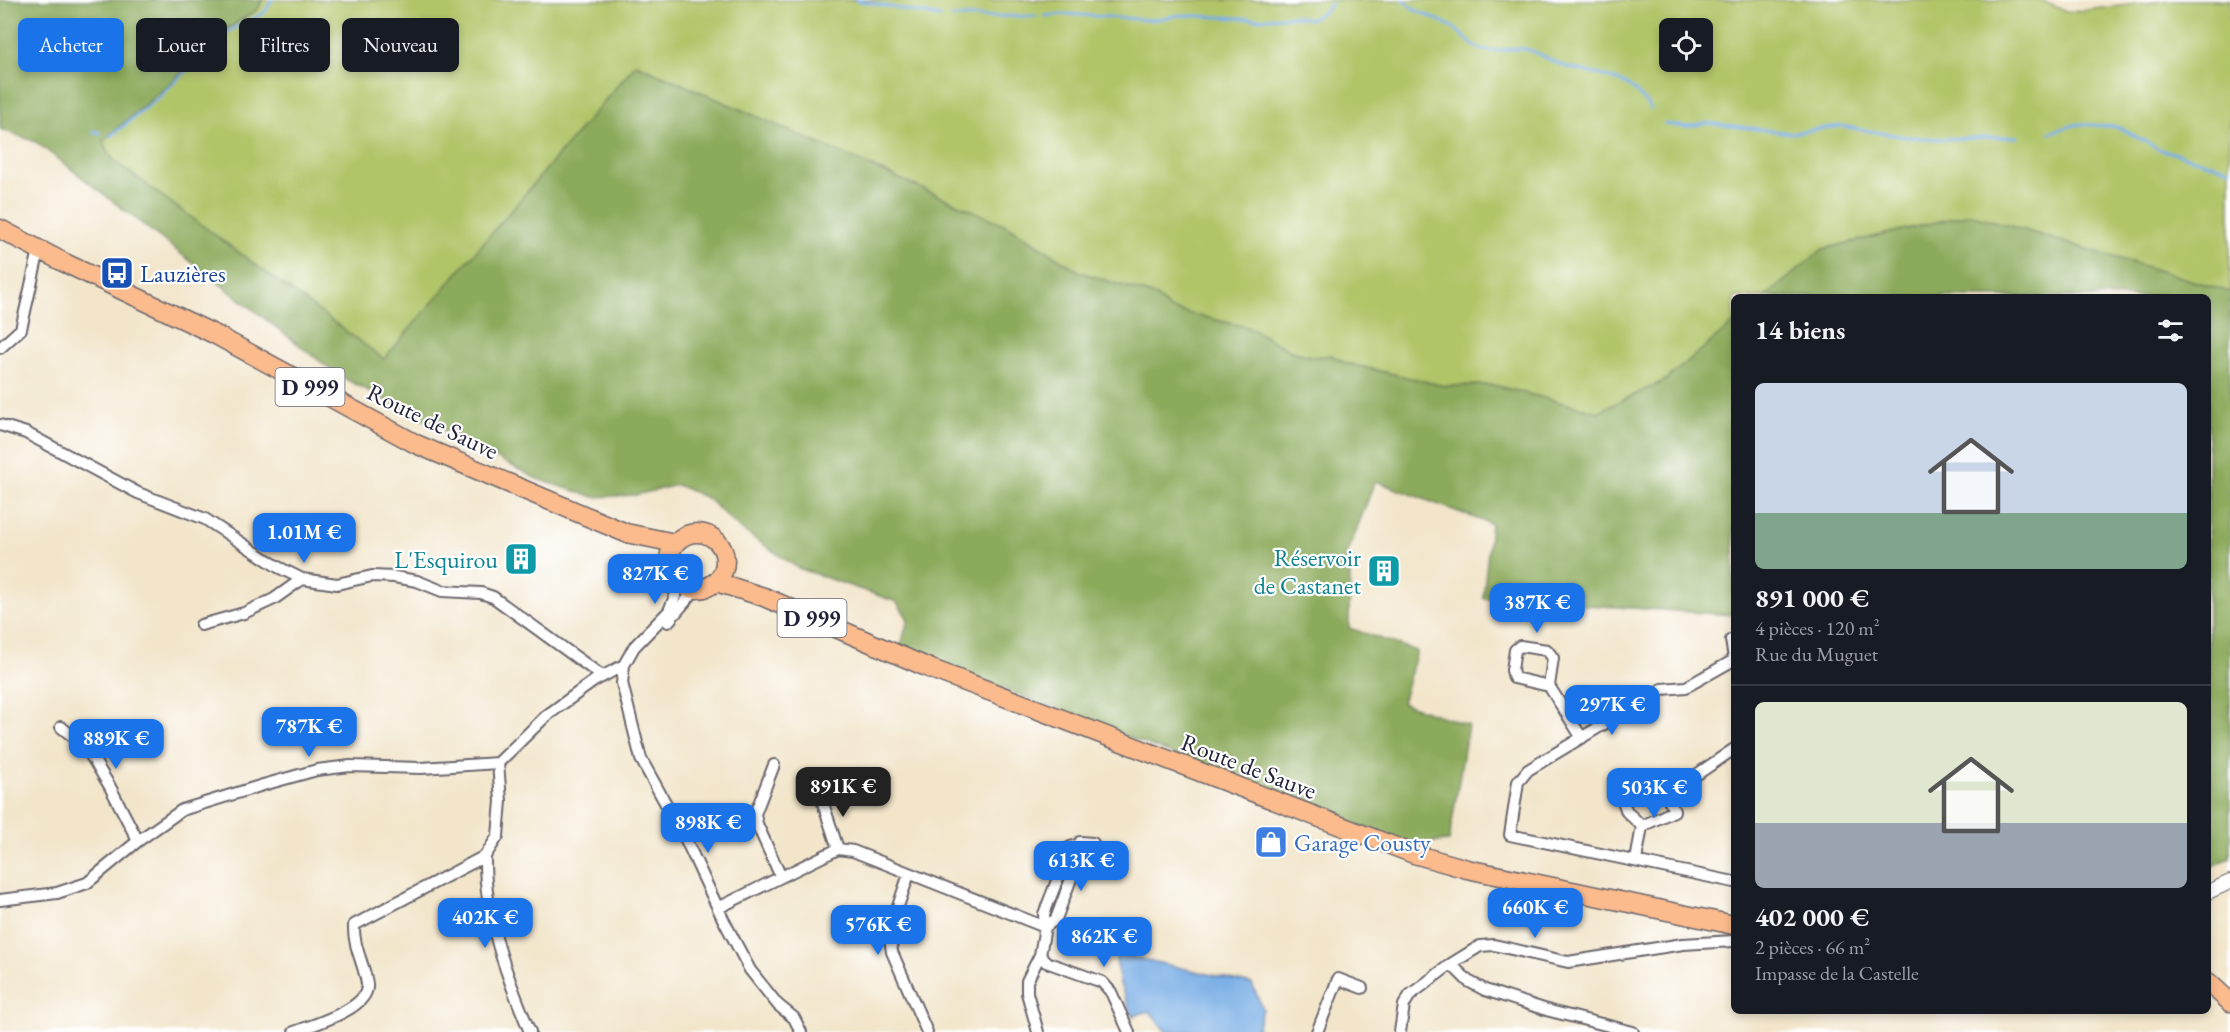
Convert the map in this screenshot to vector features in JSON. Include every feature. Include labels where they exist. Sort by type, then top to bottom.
[{"type":"main road","name":"Route de Sauve","points":[[0,229],[216,335],[416,444],[626,532],[655,550],[669,566]]},
{"type":"main road","name":"Route de Sauve","points":[[626,532],[675,543]]},
{"type":"main road","points":[[690,533],[709,535],[722,548],[725,566],[716,582],[703,589],[688,587],[671,573],[669,558],[675,543],[690,533]]},
{"type":"main road","name":"Route de Sauve","points":[[725,566],[764,597]]},
{"type":"main road","name":"Route de Sauve","points":[[716,582],[764,597],[929,668],[1414,854],[1467,869],[1731,924]]},
{"type":"main road","points":[[2211,985],[2230,1002]]},
{"type":"street","points":[[0,348],[21,329],[39,250]]},
{"type":"street","points":[[0,425],[26,433],[138,493],[205,519],[278,567],[302,579],[337,585],[372,576],[394,576],[417,581],[442,591],[481,593],[493,597],[602,676]]},
{"type":"street","points":[[201,625],[244,613],[274,599],[302,579]]},
{"type":"street","points":[[688,587],[669,611],[634,647],[624,665],[622,683],[641,759],[686,840],[750,970],[778,1005],[794,1018],[801,1032]]},
{"type":"street","points":[[645,637],[667,622],[688,587]]},
{"type":"street","points":[[1549,686],[1514,678],[1512,670],[1515,650],[1520,646],[1547,650],[1553,658],[1549,686],[1582,738]]},
{"type":"street","points":[[1731,661],[1686,687],[1662,689],[1528,770],[1518,782],[1510,835],[1731,881]]},
{"type":"street","points":[[0,900],[57,893],[87,883],[103,872],[138,840],[182,810],[317,770],[350,766],[422,768],[498,763],[546,716],[602,676],[624,665]]},
{"type":"street","points":[[61,727],[85,746],[138,840]]},
{"type":"street","points":[[1667,795],[1731,751]]},
{"type":"street","points":[[294,1032],[337,1015],[354,1006],[364,996],[367,985],[354,939],[354,925],[484,856],[498,836],[501,801],[498,763]]},
{"type":"street","points":[[774,765],[755,814],[757,824],[781,877]]},
{"type":"street","points":[[1653,780],[1667,795],[1674,811],[1642,826],[1627,812],[1623,801],[1632,787],[1653,780]]},
{"type":"street","points":[[826,787],[821,797],[838,849]]},
{"type":"street","points":[[1636,861],[1642,826]]},
{"type":"street","points":[[1038,1032],[1027,993],[1027,981],[1040,955],[1045,927],[1044,914],[1071,847],[1080,842],[1093,843]]},
{"type":"street","points":[[718,908],[838,849],[853,852],[1045,927]]},
{"type":"street","points":[[484,856],[484,883],[503,962],[530,1032]]},
{"type":"street","points":[[909,874],[893,921],[890,938],[892,952],[927,1032]]},
{"type":"street","points":[[2211,891],[2230,882]]},
{"type":"street","points":[[1400,1032],[1404,1005],[1410,995],[1451,964],[1480,946],[1494,945],[1568,962],[1683,944],[1731,941]]},
{"type":"street","points":[[1040,955],[1046,962],[1102,982],[1111,992],[1130,1032]]},
{"type":"street","points":[[1451,964],[1468,981],[1485,990],[1550,1011],[1633,1032]]},
{"type":"street","points":[[1317,1032],[1338,979],[1362,988]]},
{"type":"green space","points":[[0,0],[262,0],[258,9],[244,18],[239,18],[239,21],[227,29],[227,18],[136,18],[136,72],[183,72],[103,141],[107,152],[117,163],[384,359],[636,64],[1008,226],[1080,272],[1155,296],[1170,309],[1250,328],[1290,351],[1315,357],[1331,355],[1345,363],[1444,386],[1493,385],[1598,412],[1664,381],[1731,325],[1731,615],[1483,598],[1491,524],[1375,481],[1345,560],[1350,563],[1349,628],[1417,651],[1402,703],[1468,725],[1449,841],[1406,844],[900,649],[908,619],[897,602],[798,568],[739,528],[707,498],[677,485],[636,495],[594,497],[537,479],[338,375],[36,142],[0,129]]},
{"type":"green space","points":[[262,0],[2039,0],[2068,12],[2172,0],[2230,0],[2230,292],[1970,214],[1823,249],[1769,294],[1731,294],[1731,325],[1664,381],[1598,412],[1493,385],[1444,386],[1345,363],[1331,355],[1315,357],[1290,351],[1250,328],[1170,309],[1155,296],[1080,272],[1008,226],[636,64],[384,360],[117,163],[107,152],[103,141],[183,72],[227,72],[227,29],[239,21],[239,72],[330,72],[330,18],[244,18],[258,9]]},
{"type":"green space","points":[[1970,214],[2230,292],[2230,858],[2211,867],[2211,294],[1769,294],[1823,249]]},
{"type":"green space","points":[[1132,923],[1136,937],[1118,942],[1114,928]]},
{"type":"water","points":[[1115,953],[1252,984],[1263,1009],[1256,1032],[1166,1032],[1150,1011],[1132,1016],[1120,984]]},
{"type":"waterway","points":[[111,136],[158,98],[227,32],[264,13],[272,0]]},
{"type":"waterway","points":[[856,0],[940,17]]},
{"type":"waterway","points":[[1403,0],[1415,9],[1455,29],[1479,49],[1489,51],[1525,49],[1567,67],[1614,79],[1633,89],[1651,109]]},
{"type":"waterway","points":[[1044,16],[1065,14],[1151,20],[1180,15],[1256,19],[1294,16],[1310,19],[1324,12],[1331,4]]},
{"type":"waterway","points":[[951,17],[1037,16]]},
{"type":"waterway","points":[[1665,124],[1685,127],[1706,123],[1792,133],[1840,126],[1906,137],[1941,139],[2018,137]]},
{"type":"waterway","points":[[2049,133],[2078,124],[2118,127],[2159,149],[2230,169]]},
{"type":"waterway","points":[[93,131],[100,133]]},
{"type":"place","name":"Lauzières","points":[[117,273]]},
{"type":"place","name":"L'Esquirou","points":[[521,559]]},
{"type":"place","name":"Réservoir de Castanet","points":[[1384,571]]},
{"type":"place","name":"Garage Cousty","points":[[1271,842]]}]
